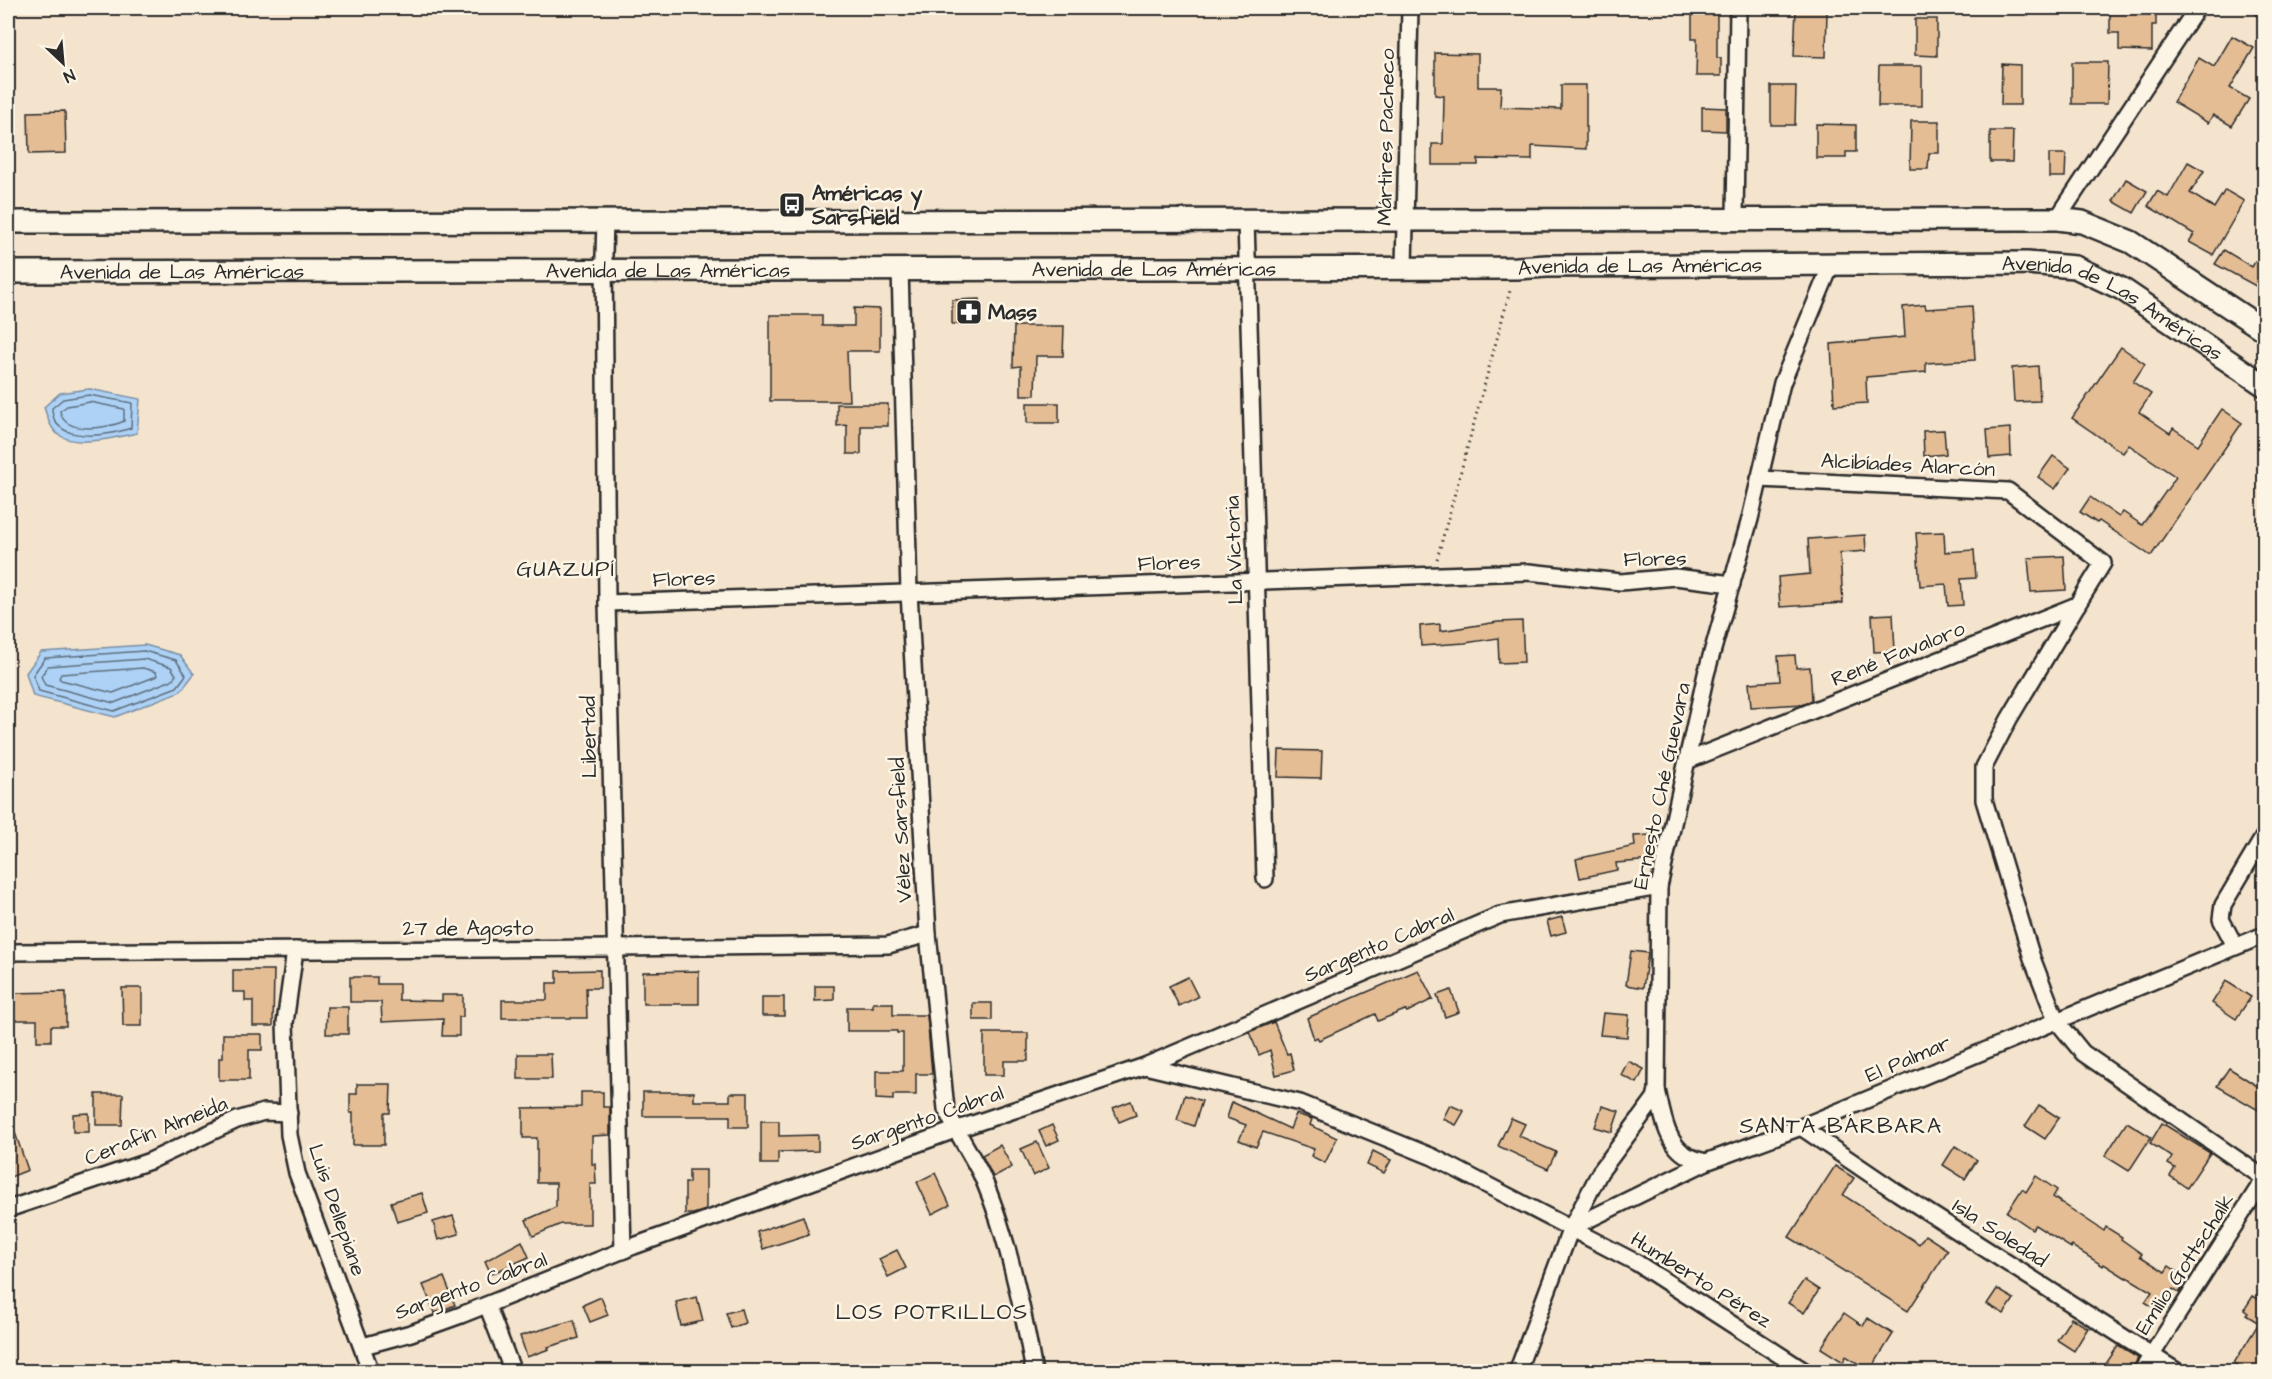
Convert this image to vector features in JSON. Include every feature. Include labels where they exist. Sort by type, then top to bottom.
[{"type":"main road","points":[[8,222],[2057,219],[2082,222],[2131,242],[2265,330]]},
{"type":"main road","name":"Avenida de Las Américas","points":[[8,272],[1517,268],[2027,263],[2075,267],[2122,289],[2265,385]]},
{"type":"street","name":"Mártires Pacheco","points":[[1404,267],[1410,8]]},
{"type":"street","points":[[1735,218],[1738,8]]},
{"type":"street","points":[[2057,219],[2197,8]]},
{"type":"street","name":"La Victoria","points":[[1245,220],[1265,879]]},
{"type":"street","name":"Libertad","points":[[605,221],[607,603],[622,1251]]},
{"type":"street","name":"Ernesto Ché Guevara","points":[[1518,1371],[1570,1228],[1600,1172],[1655,1098],[1657,1090],[1659,887],[1689,760],[1706,674],[1732,584],[1782,382],[1831,265]]},
{"type":"street","name":"Vélez Sarsfield","points":[[900,269],[909,592],[928,934],[946,1108],[955,1130],[980,1174],[993,1206],[1011,1268],[1034,1371]]},
{"type":"street","name":"Alcibíades Alarcón","points":[[1759,479],[2008,491],[2103,563],[2077,605]]},
{"type":"street","name":"Flores","points":[[607,603],[1529,572],[1621,582],[1675,576],[1732,584]]},
{"type":"street","points":[[2077,605],[1984,767],[1984,800],[2032,958],[2056,1020],[2083,1053],[2265,1179]]},
{"type":"street","name":"René Favaloro","points":[[1689,760],[2077,605]]},
{"type":"street","points":[[2235,946],[2222,919],[2223,905],[2265,836]]},
{"type":"street","name":"Sargento Cabral","points":[[363,1346],[411,1333],[622,1251],[955,1130],[1145,1066],[1500,915],[1659,887]]},
{"type":"street","name":"27 de Agosto","points":[[8,952],[888,945],[928,934]]},
{"type":"street","name":"El Palmar","points":[[1570,1228],[1706,1162],[1801,1127],[2265,935]]},
{"type":"street","name":"Luis Dellepiane","points":[[295,950],[285,1023],[290,1135],[297,1173],[363,1346],[367,1370]]},
{"type":"street","name":"Humberto Pérez","points":[[1145,1066],[1300,1103],[1433,1157],[1637,1263],[1806,1371]]},
{"type":"street","points":[[1657,1090],[1667,1130],[1675,1144],[1687,1156],[1706,1162]]},
{"type":"street","name":"Cerafín Almeida","points":[[8,1209],[150,1161],[237,1120],[264,1112],[289,1113]]},
{"type":"street","name":"Isla Soledad","points":[[1801,1127],[1908,1199],[2178,1371]]},
{"type":"street","name":"Emilio Gottschalk","points":[[2141,1371],[2265,1179]]},
{"type":"street","points":[[486,1305],[513,1371]]},
{"type":"path","points":[[1433,575],[1517,268]]},
{"type":"water","points":[[89,389],[140,399],[137,433],[86,441],[67,439],[59,435],[49,422],[44,407],[60,393]]},
{"type":"water","points":[[145,645],[180,655],[194,674],[181,691],[115,717],[33,696],[26,673],[41,652]]},
{"type":"building","points":[[1692,8],[1717,8],[1717,58],[1721,58],[1721,76],[1696,76],[1697,39],[1692,39]]},
{"type":"building","points":[[1796,8],[1827,8],[1826,57],[1794,56]]},
{"type":"building","points":[[2110,8],[2156,8],[2156,25],[2152,25],[2152,51],[2119,50],[2119,33],[2110,33]]},
{"type":"building","points":[[1915,19],[1937,19],[1937,56],[1915,55]]},
{"type":"building","points":[[2232,36],[2254,48],[2230,88],[2249,99],[2232,126],[2213,115],[2208,123],[2173,102],[2199,58],[2214,67]]},
{"type":"building","points":[[1435,53],[1478,54],[1478,87],[1501,87],[1500,107],[1561,109],[1561,85],[1586,85],[1586,149],[1532,146],[1532,160],[1478,159],[1478,165],[1432,165],[1432,144],[1443,144],[1444,96],[1435,95]]},
{"type":"building","points":[[2072,62],[2108,62],[2107,104],[2072,104]]},
{"type":"building","points":[[2002,64],[2020,65],[2020,105],[2001,105]]},
{"type":"building","points":[[1879,66],[1922,66],[1922,106],[1878,106]]},
{"type":"building","points":[[1771,86],[1796,86],[1795,125],[1771,125]]},
{"type":"building","points":[[1702,107],[1726,108],[1726,131],[1702,130]]},
{"type":"building","points":[[65,111],[66,153],[29,154],[28,112]]},
{"type":"building","points":[[1911,121],[1939,121],[1939,153],[1929,153],[1928,169],[1910,169]]},
{"type":"building","points":[[1816,124],[1856,125],[1856,152],[1846,152],[1846,158],[1816,158]]},
{"type":"building","points":[[1990,131],[2013,131],[2012,162],[1990,162]]},
{"type":"building","points":[[2049,154],[2066,154],[2065,177],[2049,177]]},
{"type":"building","points":[[2188,162],[2204,171],[2190,193],[2214,208],[2225,190],[2244,201],[2213,255],[2189,242],[2194,234],[2148,206],[2157,191],[2168,197]]},
{"type":"building","points":[[2126,179],[2147,191],[2134,213],[2113,201]]},
{"type":"building","points":[[2265,245],[2265,291],[2215,264],[2224,250],[2252,267]]},
{"type":"building","points":[[980,299],[981,324],[952,324],[952,300]]},
{"type":"building","points":[[1925,305],[1926,309],[1972,306],[1975,360],[1926,363],[1926,372],[1866,377],[1867,403],[1834,405],[1831,344],[1905,337],[1903,307]]},
{"type":"building","points":[[854,308],[880,309],[880,351],[847,351],[849,401],[770,401],[770,315],[822,315],[822,326],[854,326]]},
{"type":"building","points":[[1014,326],[1064,326],[1063,356],[1036,356],[1035,395],[1021,395],[1021,366],[1013,367]]},
{"type":"building","points":[[2121,347],[2145,364],[2133,382],[2151,394],[2139,412],[2170,433],[2173,428],[2198,445],[2222,409],[2242,423],[2151,556],[2099,521],[2097,523],[2080,512],[2090,497],[2119,517],[2123,512],[2142,525],[2176,477],[2129,445],[2123,453],[2072,418]]},
{"type":"building","points":[[2038,366],[2040,401],[2014,402],[2012,368]]},
{"type":"building","points":[[1027,403],[1059,403],[1059,423],[1027,423]]},
{"type":"building","points":[[837,404],[888,404],[888,426],[861,426],[861,454],[847,454],[847,425],[837,426]]},
{"type":"building","points":[[2010,428],[2011,456],[1989,458],[1987,430]]},
{"type":"building","points":[[1944,430],[1946,454],[1924,456],[1923,431]]},
{"type":"building","points":[[2053,456],[2070,468],[2055,489],[2038,477]]},
{"type":"building","points":[[1944,532],[1945,552],[1974,550],[1976,578],[1961,579],[1963,605],[1948,606],[1946,584],[1920,586],[1916,533]]},
{"type":"building","points":[[1865,535],[1866,551],[1840,553],[1843,603],[1780,607],[1778,577],[1810,574],[1808,539]]},
{"type":"building","points":[[2064,556],[2066,590],[2031,592],[2028,558]]},
{"type":"building","points":[[1893,614],[1895,651],[1874,652],[1872,615]]},
{"type":"building","points":[[1522,621],[1524,662],[1499,663],[1498,638],[1421,646],[1420,626],[1440,624],[1440,631],[1498,622]]},
{"type":"building","points":[[1795,655],[1796,668],[1810,667],[1812,700],[1804,704],[1751,707],[1749,683],[1780,681],[1778,656]]},
{"type":"building","points":[[1279,750],[1322,751],[1321,778],[1278,777]]},
{"type":"building","points":[[1651,835],[1652,860],[1616,863],[1617,870],[1580,878],[1576,859],[1635,846],[1634,836]]},
{"type":"building","points":[[1562,917],[1566,932],[1551,936],[1547,921]]},
{"type":"building","points":[[1631,951],[1648,953],[1643,988],[1626,985]]},
{"type":"building","points":[[233,970],[274,970],[273,1026],[253,1026],[253,1001],[245,1001],[245,992],[233,992]]},
{"type":"building","points":[[600,970],[600,988],[586,988],[587,1018],[502,1018],[502,1000],[547,1000],[547,983],[557,983],[557,971]]},
{"type":"building","points":[[1418,970],[1433,999],[1407,1012],[1405,1010],[1378,1021],[1375,1014],[1319,1040],[1317,1037],[1314,1039],[1307,1018]]},
{"type":"building","points":[[699,971],[699,1004],[643,1004],[643,972]]},
{"type":"building","points":[[350,977],[377,977],[377,984],[399,984],[399,1000],[442,1001],[442,995],[463,995],[463,1017],[459,1017],[459,1036],[442,1036],[443,1019],[382,1022],[381,1002],[350,1002]]},
{"type":"building","points":[[1188,977],[1198,997],[1179,1006],[1169,986]]},
{"type":"building","points":[[2226,981],[2251,997],[2236,1019],[2212,1003]]},
{"type":"building","points":[[815,986],[834,986],[834,1000],[815,1001]]},
{"type":"building","points":[[122,988],[142,988],[142,1026],[123,1026]]},
{"type":"building","points":[[1451,990],[1459,1012],[1445,1017],[1437,995]]},
{"type":"building","points":[[66,992],[66,1026],[51,1026],[51,1041],[37,1041],[37,1020],[13,1020],[13,1012],[8,1012],[8,993]]},
{"type":"building","points":[[762,997],[784,997],[784,1016],[762,1016]]},
{"type":"building","points":[[873,1003],[893,1003],[893,1015],[927,1015],[932,1074],[916,1074],[916,1095],[893,1095],[893,1100],[876,1099],[876,1071],[903,1071],[903,1033],[847,1031],[847,1007],[873,1007]]},
{"type":"building","points":[[973,1003],[992,1003],[992,1020],[973,1020]]},
{"type":"building","points":[[327,1007],[348,1007],[348,1034],[326,1034]]},
{"type":"building","points":[[1603,1013],[1629,1015],[1627,1037],[1600,1035]]},
{"type":"building","points":[[1274,1022],[1287,1054],[1290,1053],[1294,1070],[1276,1075],[1270,1050],[1259,1055],[1249,1032]]},
{"type":"building","points":[[984,1033],[1028,1033],[1028,1061],[1004,1061],[1004,1075],[984,1075]]},
{"type":"building","points":[[223,1034],[262,1034],[262,1050],[249,1050],[249,1080],[219,1080],[219,1058],[223,1058]]},
{"type":"building","points":[[518,1054],[551,1054],[552,1079],[518,1079]]},
{"type":"building","points":[[1628,1061],[1644,1069],[1637,1083],[1621,1075]]},
{"type":"building","points":[[2229,1068],[2265,1091],[2265,1114],[2217,1086]]},
{"type":"building","points":[[357,1084],[391,1084],[390,1113],[384,1113],[384,1145],[353,1145],[353,1113],[350,1113],[350,1094],[357,1094]]},
{"type":"building","points":[[581,1092],[603,1092],[603,1107],[610,1107],[610,1135],[592,1136],[592,1164],[595,1164],[596,1184],[590,1184],[590,1224],[561,1224],[533,1236],[526,1220],[556,1207],[556,1183],[537,1183],[537,1138],[523,1138],[523,1108],[581,1107]]},
{"type":"building","points":[[643,1092],[694,1092],[694,1101],[730,1101],[730,1093],[748,1093],[748,1127],[730,1127],[730,1116],[643,1116]]},
{"type":"building","points":[[96,1094],[123,1094],[122,1125],[96,1125]]},
{"type":"building","points":[[1185,1095],[1202,1101],[1194,1126],[1177,1120]]},
{"type":"building","points":[[1131,1101],[1136,1115],[1119,1122],[1113,1108]]},
{"type":"building","points":[[1232,1102],[1290,1129],[1296,1114],[1312,1119],[1310,1125],[1337,1138],[1325,1163],[1311,1156],[1314,1149],[1263,1132],[1256,1147],[1239,1140],[1246,1125],[1227,1118]]},
{"type":"building","points":[[1450,1105],[1464,1111],[1456,1125],[1443,1119]]},
{"type":"building","points":[[2039,1105],[2059,1118],[2045,1139],[2025,1126]]},
{"type":"building","points":[[1602,1106],[1619,1111],[1612,1132],[1595,1127]]},
{"type":"building","points":[[89,1113],[89,1132],[73,1132],[73,1114]]},
{"type":"building","points":[[8,1118],[10,1118],[28,1170],[8,1178]]},
{"type":"building","points":[[1511,1118],[1525,1124],[1519,1136],[1556,1152],[1548,1169],[1498,1146]]},
{"type":"building","points":[[761,1121],[779,1121],[779,1136],[818,1135],[818,1151],[778,1152],[778,1164],[761,1164]]},
{"type":"building","points":[[2127,1122],[2151,1137],[2129,1171],[2105,1156]]},
{"type":"building","points":[[2162,1123],[2210,1153],[2187,1188],[2170,1176],[2175,1168],[2168,1164],[2172,1157],[2150,1143]]},
{"type":"building","points":[[1052,1125],[1059,1140],[1046,1146],[1039,1131]]},
{"type":"building","points":[[1037,1142],[1049,1168],[1033,1176],[1021,1149]]},
{"type":"building","points":[[1000,1145],[1012,1167],[993,1177],[982,1155]]},
{"type":"building","points":[[1955,1146],[1977,1160],[1965,1179],[1943,1165]]},
{"type":"building","points":[[1373,1151],[1391,1160],[1384,1173],[1367,1165]]},
{"type":"building","points":[[1835,1166],[1854,1178],[1843,1195],[1919,1244],[1925,1235],[1948,1250],[1908,1311],[1789,1237]]},
{"type":"building","points":[[689,1170],[706,1170],[706,1210],[685,1214],[685,1183],[689,1183]]},
{"type":"building","points":[[935,1173],[950,1205],[932,1214],[917,1182]]},
{"type":"building","points":[[2036,1176],[2057,1190],[2053,1197],[2104,1231],[2106,1227],[2122,1237],[2121,1239],[2142,1254],[2140,1256],[2165,1272],[2169,1266],[2188,1279],[2179,1293],[2173,1289],[2159,1311],[2145,1302],[2152,1292],[2104,1264],[2103,1266],[2072,1246],[2071,1248],[2035,1225],[2032,1229],[2007,1212],[2022,1189],[2026,1192]]},
{"type":"building","points":[[422,1193],[428,1213],[397,1222],[391,1202]]},
{"type":"building","points":[[453,1216],[459,1234],[438,1240],[433,1222]]},
{"type":"building","points":[[803,1216],[809,1234],[763,1249],[757,1232]]},
{"type":"building","points":[[522,1241],[529,1257],[491,1274],[485,1261]]},
{"type":"building","points":[[897,1250],[906,1268],[888,1277],[879,1259]]},
{"type":"building","points":[[444,1277],[455,1305],[435,1313],[423,1285]]},
{"type":"building","points":[[1804,1280],[1819,1290],[1804,1313],[1788,1303]]},
{"type":"building","points":[[1997,1289],[2014,1299],[2004,1314],[1987,1304]]},
{"type":"building","points":[[2253,1296],[2265,1303],[2265,1371],[2247,1371],[2234,1363],[2259,1323],[2246,1315],[2248,1313],[2244,1310]]},
{"type":"building","points":[[601,1297],[608,1315],[590,1322],[583,1305]]},
{"type":"building","points":[[697,1297],[703,1321],[681,1326],[676,1302]]},
{"type":"building","points":[[741,1309],[745,1323],[731,1328],[726,1313]]},
{"type":"building","points":[[1844,1313],[1863,1326],[1868,1318],[1893,1334],[1870,1371],[1846,1356],[1843,1362],[1821,1348]]},
{"type":"building","points":[[2071,1318],[2088,1328],[2074,1351],[2057,1340]]},
{"type":"building","points":[[574,1320],[579,1338],[548,1347],[549,1349],[527,1357],[520,1336]]},
{"type":"building","points":[[2118,1346],[2138,1358],[2131,1371],[2101,1371]]},
{"type":"place","name":"Américas y Sarsfield","points":[[792,205]]},
{"type":"place","name":"Mass","points":[[969,312]]},
{"type":"district","name":"GUAZUPÍ","points":[[566,569]]},
{"type":"district","name":"SANTA BÁRBARA","points":[[1841,1126]]},
{"type":"district","name":"LOS POTRILLOS","points":[[932,1312]]}]
